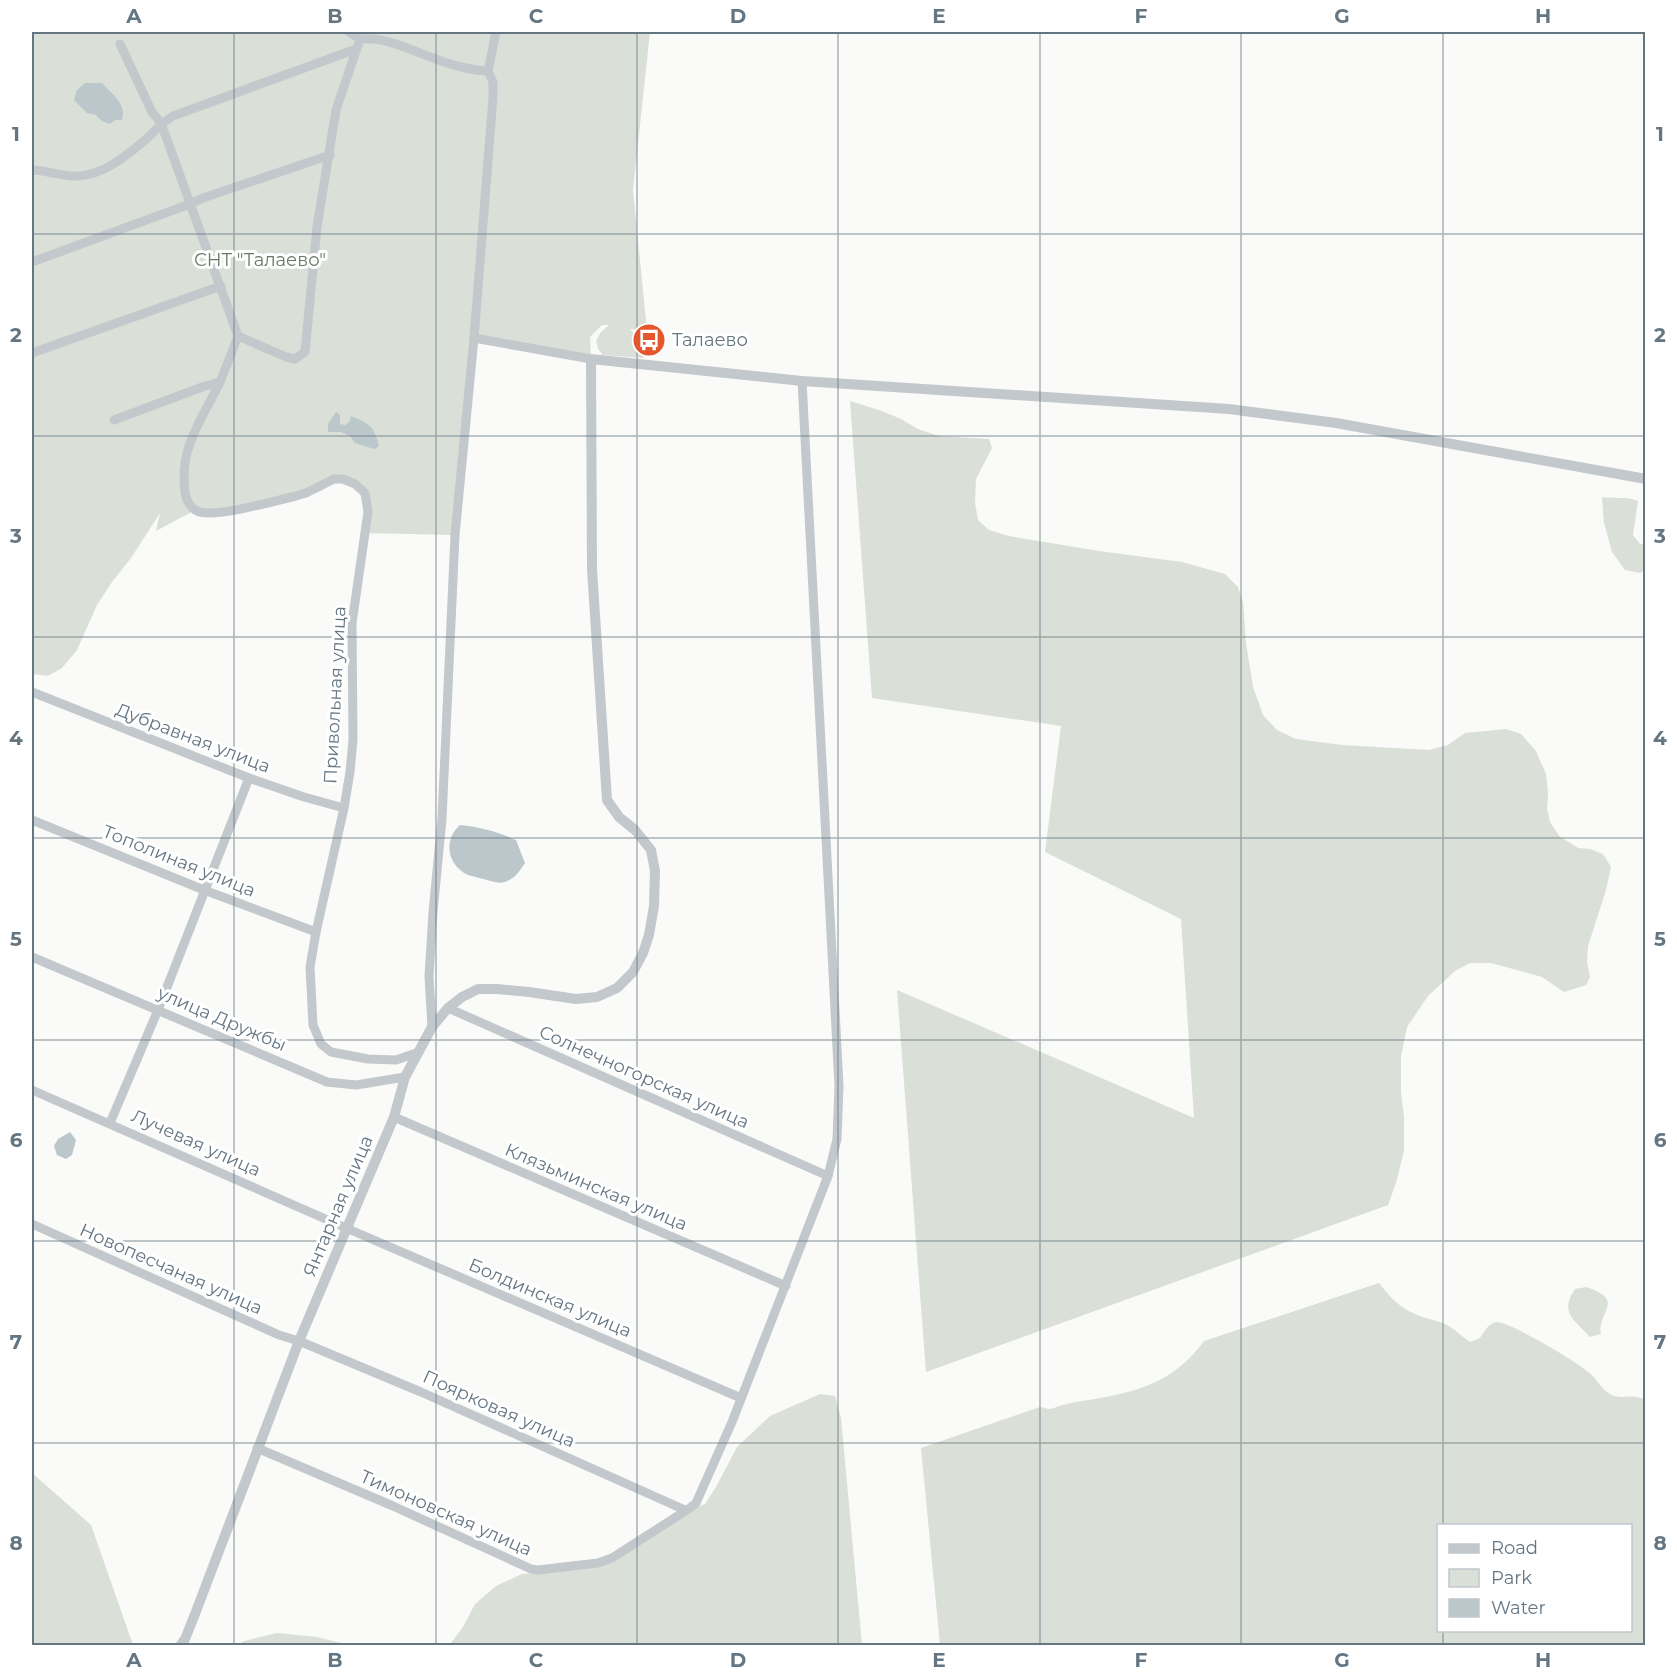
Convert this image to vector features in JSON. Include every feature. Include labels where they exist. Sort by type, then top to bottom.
[{"type":"street","points":[[349,32],[360,39],[379,39],[443,62],[488,71]]},
{"type":"street","points":[[432,1027],[429,976],[442,819],[455,535],[474,338],[493,97],[493,82],[488,71],[496,32]]},
{"type":"street","points":[[238,336],[286,357],[295,359],[305,352],[317,227],[336,110],[360,39]]},
{"type":"street","points":[[114,420],[220,382],[238,336],[161,123],[152,112],[120,44]]},
{"type":"street","points":[[32,170],[79,176],[99,172],[114,164],[146,140],[161,123],[173,116],[356,49]]},
{"type":"street","points":[[32,261],[202,198],[330,155]]},
{"type":"street","points":[[32,353],[221,286]]},
{"type":"street","points":[[474,338],[591,359],[802,381],[1229,409],[1336,423],[1646,479]]},
{"type":"street","name":"Янтарная улица","points":[[180,1646],[195,1614],[298,1341],[394,1118],[405,1077],[432,1027],[448,1008],[462,997],[478,989],[529,992],[576,999],[597,997],[617,988],[633,972],[649,935],[655,890],[655,871],[651,850],[636,830],[619,817],[606,800],[592,569],[591,359]]},
{"type":"street","name":"Тимоновская улица","points":[[257,1448],[393,1506],[531,1569],[538,1570],[598,1563],[612,1558],[696,1503],[786,1286],[828,1176],[837,1139],[838,1086],[802,381]]},
{"type":"street","name":"Привольная улица","points":[[220,382],[185,456],[183,480],[185,498],[195,510],[202,513],[225,512],[306,493],[334,479],[344,479],[355,484],[365,493],[368,512],[352,623],[353,740],[350,772],[316,932],[310,968],[310,996],[313,1025],[321,1044],[331,1052],[368,1059],[396,1060],[419,1052]]},
{"type":"street","name":"Дубравная улица","points":[[32,692],[249,778],[303,797],[344,808]]},
{"type":"street","points":[[110,1123],[158,1010],[249,778]]},
{"type":"street","name":"Тополиная улица","points":[[32,820],[204,890],[316,932]]},
{"type":"street","name":"улица Дружбы","points":[[32,957],[327,1082],[357,1085],[405,1077]]},
{"type":"street","name":"Солнечногорская улица","points":[[448,1008],[828,1176]]},
{"type":"street","name":"Лучевая улица","points":[[32,1090],[346,1228]]},
{"type":"street","name":"Клязьминская улица","points":[[394,1118],[786,1286]]},
{"type":"street","name":"Новопесчаная улица","points":[[32,1224],[279,1335],[298,1341]]},
{"type":"street","name":"Болдинская улица","points":[[346,1228],[741,1398]]},
{"type":"street","name":"Поярковая улица","points":[[298,1341],[421,1392],[685,1510]]},
{"type":"green space","name":"СНТ \"Талаево\"","points":[[32,32],[650,32],[633,190],[647,331],[630,329],[642,346],[643,358],[603,355],[596,341],[609,325],[602,325],[590,337],[591,359],[474,338],[455,535],[365,533],[365,493],[343,479],[306,493],[225,512],[195,510],[156,531],[160,513],[97,605],[77,650],[62,668],[48,676],[32,674]]},
{"type":"green space","points":[[850,401],[882,411],[918,429],[939,436],[989,439],[992,448],[976,479],[975,503],[978,520],[989,530],[1009,536],[1099,551],[1182,562],[1225,574],[1238,587],[1243,602],[1246,643],[1253,687],[1263,715],[1277,730],[1296,739],[1342,745],[1429,750],[1448,745],[1465,733],[1506,729],[1521,734],[1536,751],[1546,774],[1547,808],[1550,822],[1559,836],[1578,848],[1590,849],[1603,854],[1611,867],[1588,946],[1587,962],[1590,977],[1586,985],[1564,992],[1542,977],[1491,963],[1470,963],[1455,971],[1428,996],[1407,1027],[1401,1056],[1404,1151],[1388,1205],[926,1372],[897,990],[1194,1118],[1181,919],[1045,852],[1061,726],[872,698]]},
{"type":"green space","points":[[1602,497],[1638,501],[1633,535],[1640,544],[1646,543],[1645,570],[1640,573],[1625,570],[1612,552],[1604,523]]},
{"type":"green space","points":[[1379,1283],[1404,1308],[1419,1316],[1447,1325],[1470,1342],[1480,1338],[1486,1328],[1493,1323],[1503,1323],[1542,1342],[1580,1366],[1610,1394],[1645,1400],[1645,1645],[940,1645],[921,1448],[1040,1407],[1051,1409],[1113,1396],[1147,1386],[1177,1369],[1204,1341]]},
{"type":"green space","points":[[1586,1287],[1598,1292],[1608,1302],[1601,1334],[1590,1337],[1568,1310],[1570,1297],[1575,1289]]},
{"type":"green space","points":[[820,1394],[835,1396],[841,1418],[862,1645],[443,1646],[451,1643],[463,1627],[475,1604],[496,1586],[522,1574],[560,1570],[605,1560],[684,1512],[705,1504],[737,1447],[770,1416]]},
{"type":"green space","points":[[32,1473],[91,1525],[133,1645],[32,1645]]},
{"type":"green space","points":[[277,1633],[317,1637],[349,1645],[237,1645],[244,1641]]},
{"type":"water","points":[[85,83],[102,83],[114,95],[121,104],[122,120],[115,120],[110,124],[102,121],[96,115],[87,113],[74,100],[77,90]]},
{"type":"water","points":[[336,412],[340,415],[340,424],[345,425],[351,416],[367,424],[373,430],[379,446],[374,449],[355,443],[350,436],[341,432],[328,432],[328,424]]},
{"type":"water","points":[[460,825],[489,830],[516,840],[525,863],[514,877],[506,882],[496,882],[461,871],[450,852],[451,838]]},
{"type":"water","points":[[70,1132],[76,1140],[72,1155],[66,1159],[57,1155],[54,1146],[58,1139]]},
{"type":"place","name":"Талаево","points":[[649,340]]}]
